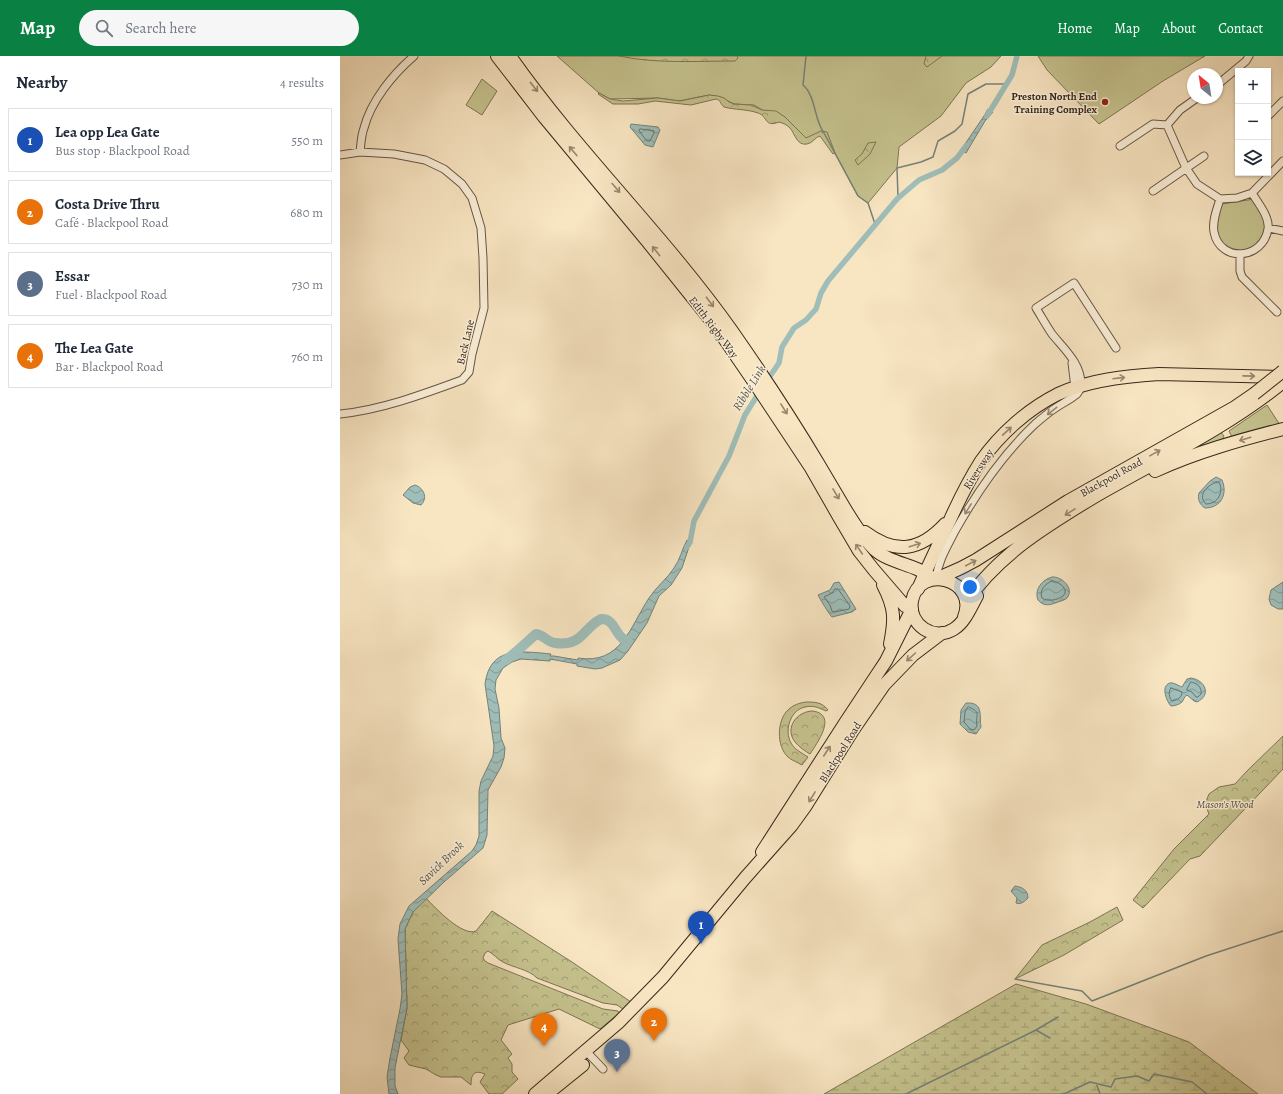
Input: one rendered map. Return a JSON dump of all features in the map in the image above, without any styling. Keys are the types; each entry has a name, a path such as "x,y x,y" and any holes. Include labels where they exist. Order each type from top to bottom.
{"highway":[{"name":"Edith Rigby Way","path":"497,56 544,117 731,330 763,376 813,464 843,524 859,551 905,606 912,609"},
{"name":"Edith Rigby Way","path":"510,56 683,276"},
{"name":"Blackpool Road","path":"932,577 951,573 976,560 1068,501 1235,407 1283,371"},
{"name":"Riversway","path":"912,609 913,599 918,589 932,577 953,514 965,488 981,462 1003,434 1042,403 1058,394 1078,387 1108,380 1153,374 1283,377"},
{"name":"Blackpool Road","path":"966,602 984,578 1010,554 1046,527 1115,484 1220,427 1283,382"},
{"path":"1115,484 1127,483 1169,464 1223,446 1283,429"},
{"name":"Edith Rigby Way","path":"813,464 875,550 896,562 932,577"},
{"path":"855,524 872,538 882,543 891,546 909,547 923,542 934,534 953,514"},
{"path":"912,609 915,620 922,628 932,633 942,634 949,632 960,623 988,581 1010,554"},
{"path":"874,570 888,594 894,614 893,631 888,657"},
{"path":"932,577 956,584 963,592 966,602 964,617"},
{"name":"Blackpool Road","path":"745,878 888,657 912,609"},
{"name":"Blackpool Road","path":"547,1094 589,1054 662,977 745,878 786,833 805,807 853,730 884,685 913,655 942,634"},
{"name":"Blackpool Road","path":"535,1094 589,1054"}],"street":[{"path":"360,152 364,126 385,86 414,56"},
{"path":"1223,80 1246,61 1249,56"},
{"path":"1271,113 1283,101"},
{"path":"1167,125 1180,110 1188,104"},
{"path":"1120,146 1153,124 1167,125"},
{"path":"1167,125 1186,168 1198,184 1220,199 1237,198 1252,193 1283,161"},
{"name":"Back Lane","path":"340,155 360,152 394,154 425,160 444,169 462,184 472,198 481,228 484,308 469,372 462,380 397,402 357,412 340,414"},
{"path":"1153,191 1204,156"},
{"path":"1220,199 1213,222 1215,237 1224,248 1240,255 1255,250 1265,240 1269,228 1267,218 1252,193"},
{"path":"1269,228 1283,231"},
{"path":"1240,255 1240,271 1242,277 1277,312"},
{"path":"1078,387 1080,378 1074,361 1052,334 1036,308 1074,283 1116,348"},
{"name":"Riversway","path":"932,577 964,516 987,479 1004,458 1036,424 1078,393 1078,387"},
{"path":"939,564 951,573"},
{"path":"589,1054 603,1069"}],"green space":[{"path":"557,56 1001,56 991,67 966,83 941,116 899,147 897,168 868,203 858,196 835,153 827,133 806,138 785,117 764,111 754,105 734,104 720,97 709,95 679,101 658,98 610,99 599,93"},
{"path":"619,56 737,56 738,58 735,61 677,62 633,59"},
{"path":"926,56 942,56 927,67 924,64"},
{"name":"Preston North End Training Complex","path":"1038,56 1205,56 1163,81 1099,124 1047,70"},
{"path":"482,79 497,91 482,115 466,105"},
{"path":"599,93 610,99 623,101 658,98 680,101 709,95 718,96 734,104 751,105 762,110 776,111 785,117 806,138 821,131 827,132 835,153 833,154 820,136 807,144 801,143 790,128 785,124 779,122 771,124 768,123 761,114 724,107 719,100 716,99 691,105 655,101 638,104 613,104 598,94"},
{"path":"876,142 870,154 858,165 855,160 862,154 868,143"},
{"path":"1254,199 1265,221 1265,232 1260,241 1253,247 1244,250 1235,250 1227,247 1220,239 1217,228 1217,216 1222,204"},
{"path":"1267,405 1280,425 1232,437 1229,431"},
{"path":"1220,431 1224,436 1222,440 1176,455"},
{"path":"806,702 821,704 828,710 826,711 808,706 800,709 792,717 788,727 791,743 794,748 808,757 802,765 789,758 784,752 781,746 779,733 784,714 796,704"},
{"path":"813,711 820,714 824,718 825,723 821,737 810,754 795,742 791,731 797,717"},
{"name":"Mason's Wood","path":"1283,736 1283,769 1200,856 1190,859 1143,908 1133,900 1174,849 1209,814 1205,804 1209,794 1219,787 1235,784"},
{"path":"426,898 457,926 470,932 476,931 492,911 631,1002 623,1009 617,1005 603,1003 537,978 525,971 503,962 488,951 485,953 483,958 488,963 603,1009 618,1011 619,1013 600,1029 559,1009 508,1025 501,1040 512,1054 508,1058 512,1064 512,1072 518,1079 502,1094 489,1094 480,1082 485,1074 479,1072 473,1075 471,1085 461,1077 441,1077 426,1069 409,1065 404,1058 409,1051 401,1040 407,1008 405,929 413,912"},
{"path":"1117,907 1123,920 1064,955 1015,979 1042,945"},
{"path":"1016,984 1086,1004 1189,1042 1258,1094 824,1094"}],"water":[{"path":"988,109 993,112 985,121 966,153 961,150"},
{"path":"631,124 658,127 660,130 653,147 645,145 630,127"},
{"path":"1216,477 1222,480 1224,485 1222,499 1215,506 1205,508 1199,502 1199,493"},
{"path":"415,485 421,488 425,496 421,505 413,503 403,495 410,487"},
{"path":"687,540 691,541 682,568 671,585 659,596 647,623 620,660 602,668 595,669 550,659 550,661 521,659 512,662 503,668 496,680 495,689 499,708 501,738 505,748 501,767 488,790 487,835 483,848 444,882 413,912 405,929 407,1008 395,1068 395,1086 398,1094 389,1094 387,1077 402,994 398,939 400,924 409,906 472,851 479,836 479,791 481,781 493,756 494,746 485,684 488,672 493,663 500,657 518,652 551,654 550,656 578,660 578,658 593,659 605,656 614,650 630,632 652,594 676,565"},
{"path":"1052,577 1059,578 1066,583 1069,594 1064,600 1047,605 1043,604 1038,600 1038,589 1045,580"},
{"path":"839,582 856,609 852,612 832,617 818,595 830,590 834,583"},
{"path":"1283,582 1283,609 1278,609 1271,605 1269,599 1271,590"},
{"path":"1187,679 1196,679 1205,688 1202,699 1197,702 1187,695 1181,703 1171,706 1165,694 1165,687 1170,683 1173,683 1182,687"},
{"path":"966,703 976,705 980,710 981,727 976,734 968,732 960,724 961,710"},
{"path":"1015,886 1022,888 1027,893 1028,898 1021,903 1016,903 1017,898 1011,891"}],"waterway":[{"path":"806,56 803,85 813,102 818,122 858,196 868,203 875,224"},
{"name":"Ribble Link","path":"987,116 1012,75 1017,56"},
{"path":"898,197 897,168 921,162 933,157 938,141 955,131 962,124 968,94 986,84 1008,84"},
{"name":"Ribble Link","path":"766,382 779,363 782,347 794,328 806,320 816,309 821,293 828,281 897,199 919,180 942,170 957,158 966,146"},
{"name":"Ribble Link","path":"687,547 690,542 694,521 729,456 745,415 760,391"},
{"name":"Savick Brook","path":"506,660 536,634 555,643 571,642 577,640 590,627 601,619 605,619 611,623 622,638 628,641"},
{"path":"1015,979 1082,991 1092,1001 1206,956 1283,931"},
{"path":"906,1094 1036,1030 1058,1017"},
{"path":"1036,1030 1050,1038"},
{"path":"1061,1094 1090,1082 1111,1087 1115,1079 1137,1076 1149,1081 1154,1074 1192,1082 1207,1094"},
{"path":"1096,1083 1100,1094"}],"place":[{"name":"Preston North End Training Complex","path":"1105,102"},
{"name":"Lea opp Lea Gate","path":"701,944"},
{"name":"Costa Drive Thru","path":"654,1041"},
{"name":"The Lea Gate","path":"544,1046"},
{"name":"Essar","path":"617,1072"}]}
